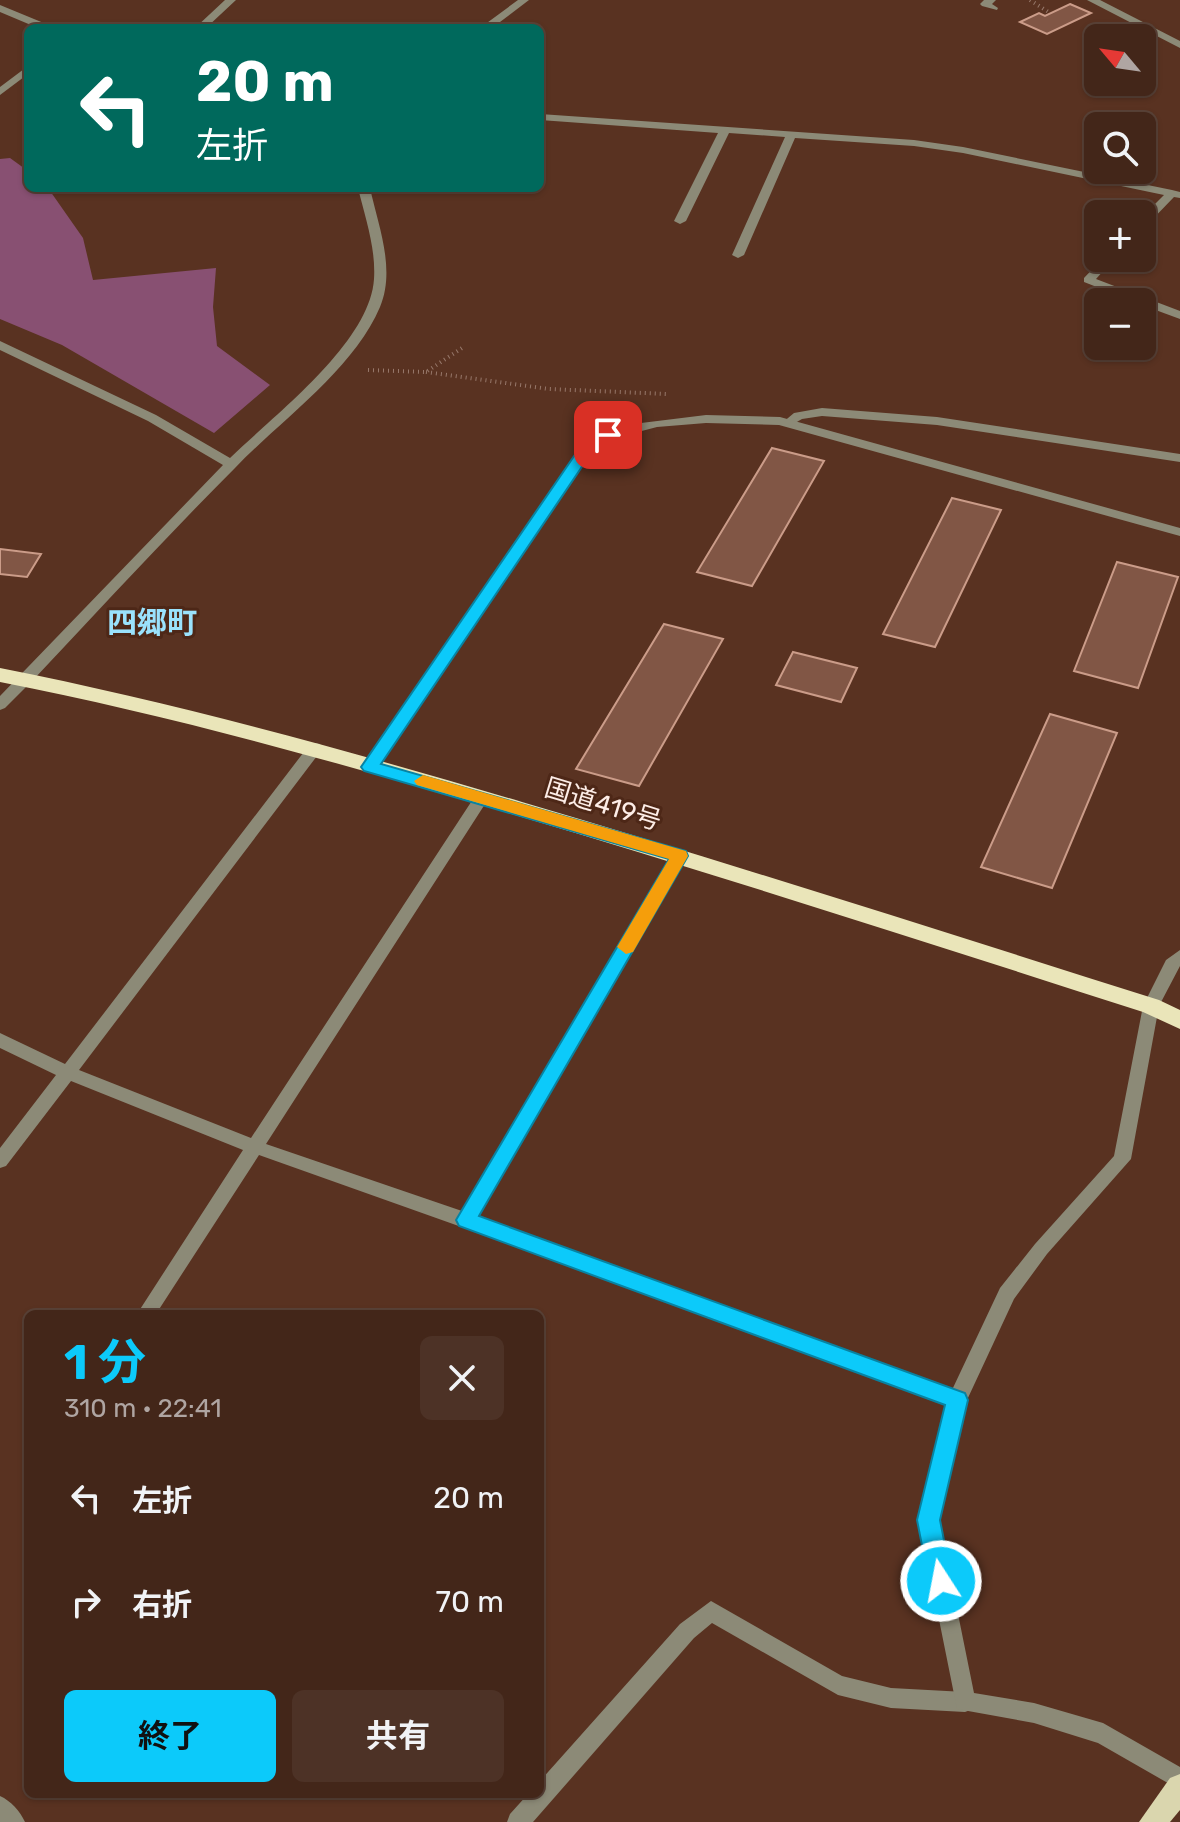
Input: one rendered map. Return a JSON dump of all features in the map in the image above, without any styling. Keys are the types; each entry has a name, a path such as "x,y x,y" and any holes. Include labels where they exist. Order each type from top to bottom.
{"highway":[{"name":"国道419号","path":"0,675 315,748 370,767 679,856 1151,1006 1180,1020"}],"main road":[{"path":"1153,1822 1180,1788"}],"street":[{"path":"204,24 231,0"},
{"path":"491,24 524,0"},
{"path":"1092,0 1180,45"},
{"path":"0,8 38,24"},
{"path":"0,92 24,72"},
{"path":"544,117 873,138 963,150 1176,194"},
{"path":"680,221 725,130"},
{"path":"738,255 792,133"},
{"path":"0,705 231,464 332,364 373,308 381,283 378,250 365,192"},
{"path":"1156,212 1176,194"},
{"path":"1096,272 1088,280 1180,315"},
{"path":"0,345 152,418 231,464"},
{"path":"788,423 798,416 822,412 937,421 1180,458"},
{"path":"370,767 589,446 608,435 633,427 717,418 788,423 1180,532"},
{"path":"0,1161 315,748"},
{"path":"149,1310 482,797"},
{"path":"466,1220 679,856"},
{"path":"965,1702 929,1520 957,1400 1007,1294 1041,1249 1122,1159 1151,1006 1172,964 1180,956"},
{"path":"0,1040 65,1074 256,1147 466,1220 957,1400"},
{"path":"544,1793 687,1631 711,1611 838,1685 891,1698 965,1702 1034,1713 1103,1734 1180,1779"},
{"path":"518,1822 539,1798"},
{"path":"0,1807 14,1822"}],"path":[{"path":"1030,0 1050,13"},
{"path":"426,372 462,348"},
{"path":"332,364 354,369 426,372 549,389 673,394"}],"shaded area":[{"path":"10,158 24,168 24,192 51,192 83,238 93,280 216,268 213,307 217,346 270,385 214,433 62,345 0,319 0,159"}],"building":[{"path":"1070,4 1091,13 1047,34 1020,22 1039,13 1045,16"},
{"path":"772,448 824,461 752,586 697,572"},
{"path":"952,498 1001,510 935,647 883,634"},
{"path":"0,549 41,554 27,577 0,574"},
{"path":"1117,562 1178,577 1138,688 1074,671"},
{"path":"664,624 723,639 639,786 576,769"},
{"path":"793,652 857,668 841,702 776,685"},
{"path":"1050,714 1117,733 1052,888 981,867"}],"slow traffic":[{"path":"423,781 679,856 626,947"}],"district":[{"name":"四郷町","path":"152,623"}],"route":[{"path":"608,435 589,446 370,767 679,856 466,1220 957,1400 929,1520 941,1581"}]}
